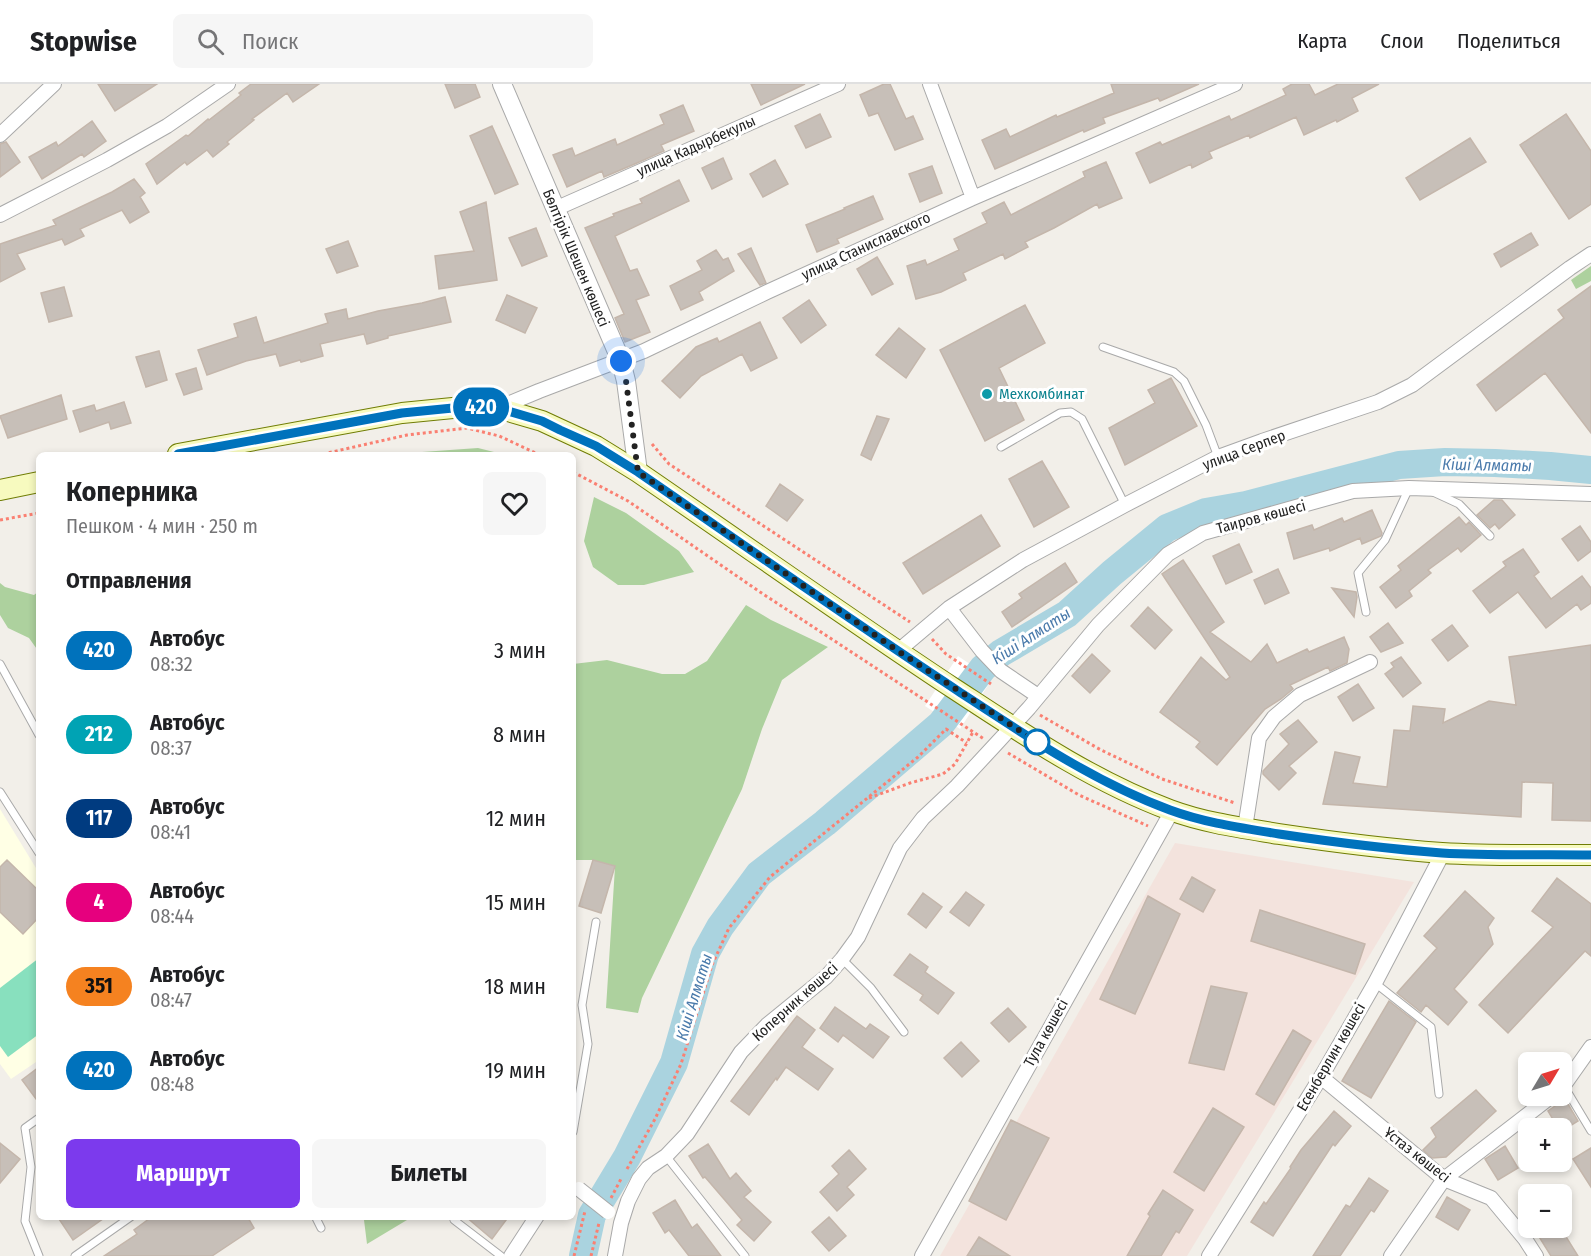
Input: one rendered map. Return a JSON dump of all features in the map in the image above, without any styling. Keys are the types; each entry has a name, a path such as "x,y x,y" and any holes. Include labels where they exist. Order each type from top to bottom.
{"main road":[{"path":"189,452 402,413 463,407 498,408 542,421 596,446 638,472 1012,727 1088,772 1172,811 1245,828 1340,842 1443,853 1591,855"},
{"path":"0,490 36,483"}],"street":[{"path":"0,135 54,84"},
{"name":"Бөлтірік Шешен көшесі","path":"502,84 621,361 626,381 638,472"},
{"name":"улица Кадырбекулы","path":"555,209 838,84"},
{"path":"930,84 973,198"},
{"name":"улица Станиславского","path":"498,408 539,390 644,351 973,198 1235,84"},
{"path":"0,215 167,126 220,86"},
{"name":"улица Серпер","path":"898,651 949,608 1023,560 1125,505 1218,457 1378,402 1412,385 1570,267 1591,254"},
{"name":"Таиров көшесі","path":"1012,727 1098,625 1168,554 1203,533 1353,492 1424,488 1591,494"},
{"path":"949,608 982,651 1001,670 1038,696"},
{"path":"1245,828 1259,738 1274,717 1300,695 1370,662"},
{"name":"Коперник көшесі","path":"615,1256 621,1223 628,1201 639,1179 648,1168 666,1156 687,1134 741,1052 767,1025 826,976 842,959 858,937 900,848 922,818 957,786 1012,727"},
{"name":"Тула көшесі","path":"922,1256 1172,811"},
{"name":"Есенберлин көшесі","path":"1209,1256 1321,1077 1375,983 1443,853"},
{"path":"1572,1074 1591,1047"},
{"name":"Ұстаз көшесі","path":"1321,1077 1444,1179 1491,1198 1536,1256"},
{"path":"1391,1256 1444,1179 1538,1106"},
{"path":"576,1186 621,1223"},
{"path":"511,1256 534,1220"}],"lane":[{"path":"1103,347 1174,372 1184,381 1206,425 1218,457"},
{"path":"1001,447 1060,413 1071,412 1082,419 1125,505"},
{"path":"1366,612 1358,573 1385,540 1409,488"},
{"path":"1424,488 1459,504 1490,536"},
{"path":"0,664 36,730"},
{"path":"0,792 36,848"},
{"path":"576,1114 588,1044 582,1005 596,922"},
{"path":"842,959 871,988 904,1032"},
{"path":"1375,983 1431,1027 1439,1094"},
{"path":"1572,1101 1591,1131"},
{"path":"36,1120 25,1128 31,1167 24,1221 39,1256"},
{"path":"666,1156 746,1256"},
{"path":"75,1256 126,1220"},
{"path":"317,1220 321,1228"},
{"path":"454,1220 501,1256"}],"path":[{"path":"332,452 407,435 467,428 499,436 534,452"},
{"path":"650,440 669,464 923,630 946,654 1000,689"},
{"path":"576,474 628,501 770,599 973,732 1078,795 1159,831"},
{"path":"0,520 36,514"},
{"path":"1029,708 1101,750 1162,779 1249,806"},
{"path":"591,1256 605,1212 655,1119 681,1064 712,965 729,928 770,877 918,757 946,729 967,743"},
{"path":"866,799 943,774 955,764 973,732"},
{"path":"574,1256 586,1204"}],"shaded area":[{"path":"0,809 36,868 36,1062 11,1079 0,1064"},
{"path":"1175,843 1414,882 1187,1256 940,1256"}],"green space":[{"path":"1591,266 1591,281 1576,289 1571,280"},
{"path":"478,448 494,452 422,452"},
{"path":"594,497 626,513 679,551 694,572 644,585 618,585 593,567 584,541"},
{"path":"0,583 5,587 34,595 36,593 36,648 29,638 8,628 0,615"},
{"path":"746,605 771,620 828,647 782,680 762,729 742,789 642,998 638,1013 606,1008 615,867 593,860 576,860 576,664 607,660 662,674 685,674 707,661"},
{"path":"36,960 36,1036 8,1057 0,1046 0,988"},
{"path":"364,1220 407,1220 367,1244"}],"pier":[{"path":"958,656 992,679 960,729 925,706"}],"building":[{"path":"98,84 157,84 115,111"},
{"path":"251,84 319,84 293,102 287,93 252,119 254,120 213,157 207,150 187,165 185,162 157,184 146,164 209,120 241,95 239,93"},
{"path":"445,84 475,84 480,97 455,108"},
{"path":"751,84 805,84 761,105"},
{"path":"884,84 890,84 906,119 913,116 923,139 895,150 878,113 869,116 860,95"},
{"path":"1111,84 1199,84 1160,101 1158,98 1103,118 1105,123 1084,132 1083,130 995,169 982,140 1006,129 1010,137 1056,115 1057,117 1114,93"},
{"path":"1292,84 1309,84 1315,95 1338,84 1379,84 1352,98 1358,111 1337,122 1336,120 1304,135 1296,117 1250,138 1249,135 1209,152 1212,158 1192,168 1191,164 1150,183 1136,153 1160,142 1162,145 1229,116 1231,120 1286,95 1283,89"},
{"path":"683,105 694,131 661,145 664,151 637,163 604,177 602,171 567,187 553,155 572,148 575,156 615,139 617,145 664,124 660,115"},
{"path":"820,114 831,137 806,148 795,126"},
{"path":"1566,114 1591,151 1591,204 1569,219 1520,145"},
{"path":"92,121 106,141 84,157 82,154 42,179 29,157 56,142 58,146"},
{"path":"492,126 518,184 495,194 470,136"},
{"path":"1470,138 1486,162 1420,200 1406,178"},
{"path":"6,142 20,162 0,177 0,144"},
{"path":"723,158 732,179 712,189 702,168"},
{"path":"775,160 788,184 763,197 750,174"},
{"path":"1106,162 1122,198 1099,208 1097,204 1025,242 1028,247 1005,259 1003,254 963,273 966,280 941,292 916,299 907,266 925,260 927,265 959,250 954,239 987,223 982,213 1004,202 1011,215 1085,177 1083,172"},
{"path":"932,166 942,193 920,202 909,174"},
{"path":"134,179 145,193 140,197 149,212 130,223 122,210 80,229 84,236 65,245 62,239 17,254 25,269 0,282 0,244 56,225 53,220"},
{"path":"679,180 689,201 615,236 630,271 637,269 649,295 636,300 650,332 625,342 615,318 624,314 585,228 642,203 640,199"},
{"path":"873,196 883,219 837,239 839,243 817,252 806,225"},
{"path":"486,202 497,280 439,289 435,256 474,251 460,212"},
{"path":"536,228 547,256 522,266 509,238"},
{"path":"1531,233 1538,245 1501,267 1494,254"},
{"path":"348,241 358,266 337,273 326,249"},
{"path":"751,248 766,283 760,285 738,254"},
{"path":"716,250 723,260 728,258 734,271 699,292 703,300 681,310 670,286 702,270 697,261"},
{"path":"877,257 893,284 872,295 857,269"},
{"path":"1591,286 1591,433 1545,373 1496,411 1477,385 1564,318 1558,310"},
{"path":"64,287 72,316 49,322 41,293"},
{"path":"507,295 537,308 525,333 496,320"},
{"path":"445,297 451,322 388,336 388,338 367,344 364,334 320,344 323,356 301,362 300,360 280,366 276,354 246,361 207,375 198,350 238,337 234,324 256,317 264,343 328,323 325,314 346,309 348,319"},
{"path":"809,300 826,325 801,343 783,318"},
{"name":"Мехкомбинат","path":"1025,305 1045,343 999,368 1024,420 985,441 940,350"},
{"path":"760,322 777,358 751,371 742,354 701,376 680,398 662,381 696,347 717,338 719,342"},
{"path":"899,328 925,349 906,378 876,355"},
{"path":"159,351 167,380 146,387 136,357"},
{"path":"196,368 202,389 184,395 176,374"},
{"path":"1171,378 1197,426 1125,465 1109,428 1155,403 1148,390"},
{"path":"61,395 67,419 8,438 0,416"},
{"path":"124,402 131,423 111,429 109,422 80,432 73,411 94,405 96,411"},
{"path":"877,416 889,419 871,460 861,455"},
{"path":"1042,461 1069,507 1034,527 1009,479"},
{"path":"780,484 803,500 787,521 766,506"},
{"path":"1494,500 1502,500 1515,515 1499,529 1495,524 1490,528 1477,515"},
{"path":"1372,510 1382,533 1381,536 1362,544 1360,538 1330,551 1329,548 1294,559 1287,533 1312,525 1314,530 1342,518 1344,522"},
{"path":"981,515 1000,546 923,594 903,563"},
{"path":"1459,517 1466,525 1469,522 1481,535 1461,552 1458,548 1428,570 1431,573 1409,591 1412,596 1396,608 1380,587 1401,570 1398,566"},
{"path":"1580,526 1591,542 1591,551 1578,561 1562,539"},
{"path":"1239,544 1252,572 1226,584 1213,556"},
{"path":"1523,549 1539,572 1534,576 1551,599 1582,576 1591,588 1591,603 1581,610 1577,604 1546,628 1518,592 1490,613 1473,591 1506,566 1503,562"},
{"path":"1183,560 1224,622 1210,632 1251,662 1267,644 1277,663 1307,649 1309,652 1344,637 1349,649 1347,663 1330,671 1328,667 1290,685 1293,689 1265,709 1217,765 1196,747 1200,742 1160,712 1201,657 1226,680 1230,677 1162,574"},
{"path":"1065,563 1077,582 1012,627 1002,612 1022,598 1019,594"},
{"path":"1278,569 1289,593 1265,604 1254,580"},
{"path":"1332,588 1356,592 1354,617"},
{"path":"1148,607 1172,630 1155,649 1131,626"},
{"path":"1388,623 1403,643 1381,652 1370,637"},
{"path":"1452,625 1468,646 1448,661 1432,640"},
{"path":"1591,645 1591,821 1552,820 1553,783 1522,782 1521,817 1323,804 1335,752 1360,757 1353,783 1387,787 1394,730 1410,731 1413,706 1445,709 1443,723 1489,701 1516,705 1509,657"},
{"path":"1092,654 1110,671 1090,693 1072,676"},
{"path":"1401,657 1421,683 1403,697 1385,674 1394,667 1391,663"},
{"path":"1358,684 1374,708 1353,721 1338,697"},
{"path":"1298,720 1317,742 1289,766 1296,773 1279,790 1263,774 1263,771 1289,744 1280,734"},
{"path":"7,860 36,888 36,920 23,934 0,912 0,867"},
{"path":"593,860 615,866 601,913 579,906"},
{"path":"1192,877 1215,890 1203,912 1180,899"},
{"path":"1557,878 1591,904 1591,956 1585,951 1508,1033 1479,1005 1553,927 1532,911"},
{"path":"1465,891 1494,918 1488,927 1493,944 1454,989 1467,1002 1448,1025 1426,1005 1421,1012 1397,993 1437,948 1424,936"},
{"path":"966,892 984,905 969,926 950,912"},
{"path":"923,893 942,907 926,928 908,914"},
{"path":"1148,896 1180,914 1135,1014 1100,999"},
{"path":"1260,910 1365,944 1355,974 1251,941"},
{"path":"910,954 928,967 925,972 954,993 938,1014 920,1000 923,995 894,975"},
{"path":"1211,986 1247,993 1224,1070 1189,1063"},
{"path":"1389,1001 1416,1022 1371,1098 1342,1081"},
{"path":"835,1007 866,1029 870,1024 889,1037 873,1058 843,1035 838,1042 820,1028"},
{"path":"1008,1008 1026,1027 1009,1042 991,1023"},
{"path":"797,1016 815,1030 802,1047 833,1069 818,1090 786,1067 749,1115 731,1101"},
{"path":"1293,1030 1311,1041 1274,1105 1256,1094"},
{"path":"961,1042 979,1061 962,1077 944,1058"},
{"path":"36,1069 36,1099 22,1080"},
{"path":"1476,1090 1496,1111 1446,1157 1432,1158 1423,1150 1436,1137 1431,1128"},
{"path":"1555,1106 1569,1106 1578,1121 1572,1125 1572,1118 1552,1118 1548,1111"},
{"path":"1213,1108 1244,1127 1204,1191 1174,1172"},
{"path":"1334,1111 1351,1126 1335,1146 1333,1144 1273,1236 1251,1222 1291,1168 1301,1150"},
{"path":"1011,1120 1049,1138 1006,1220 969,1201"},
{"path":"0,1143 20,1159 0,1183"},
{"path":"708,1144 730,1179 736,1173 751,1191 744,1197 771,1222 754,1241 737,1225 742,1220 705,1177 703,1178 689,1156"},
{"path":"1505,1146 1518,1168 1498,1180 1485,1159"},
{"path":"1591,1148 1591,1187 1573,1159"},
{"path":"849,1150 866,1169 847,1187 854,1195 837,1211 820,1192 839,1174 832,1166"},
{"path":"1369,1178 1388,1191 1374,1212 1371,1210 1340,1256 1313,1256 1346,1205 1350,1207"},
{"path":"1163,1190 1193,1210 1179,1233 1176,1231 1161,1256 1127,1256 1150,1216 1148,1214"},
{"path":"1447,1197 1470,1210 1458,1230 1436,1217"},
{"path":"675,1200 692,1228 697,1224 721,1256 689,1256 669,1230 665,1233 653,1213"},
{"path":"829,1217 846,1236 829,1251 812,1232"},
{"path":"60,1220 101,1220 73,1240"},
{"path":"148,1220 249,1220 254,1228 212,1256 104,1256 137,1234 134,1230"},
{"path":"470,1220 506,1220 492,1239"},
{"path":"979,1237 1010,1256 967,1256"},
{"path":"1540,1238 1567,1238 1578,1256 1551,1256"}],"waterway":[{"name":"Кіші Алматы","path":"583,1256 592,1215 627,1157 674,1063 705,954 720,927 759,874 825,823 941,724 983,668 1001,653 1067,614 1167,528 1206,512 1246,505 1399,465 1445,462 1495,463 1591,470"}],"bus line":[{"name":"420","path":"189,452 402,413 463,407 498,408 542,421 596,446 638,472 1012,727 1088,772 1172,811 1213,822 1295,836 1443,853 1591,855"}],"place":[{"name":"Мехкомбинат","path":"987,394"}],"route":[{"path":"621,361 626,381 638,472 898,651 1037,742"}]}
